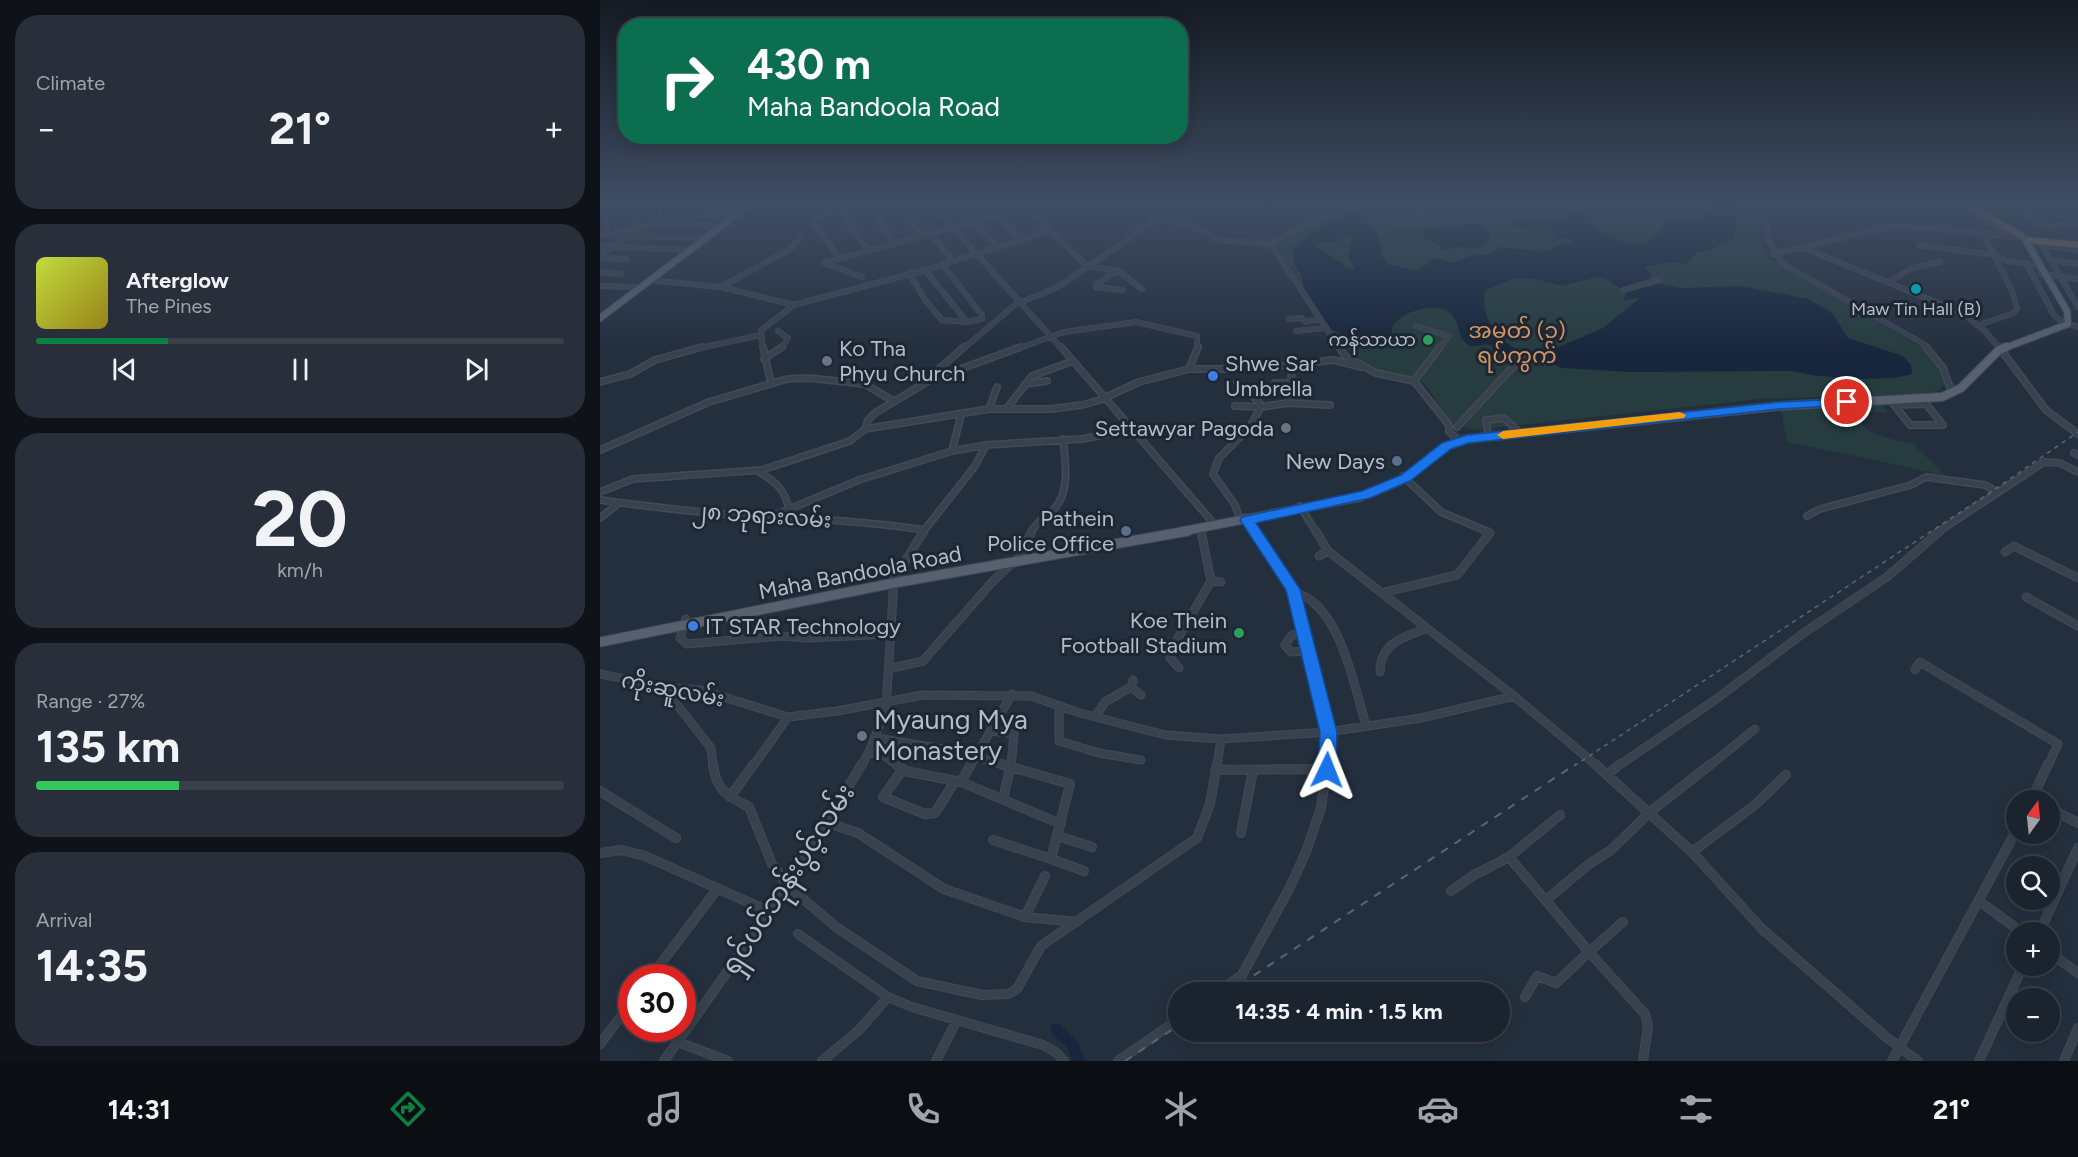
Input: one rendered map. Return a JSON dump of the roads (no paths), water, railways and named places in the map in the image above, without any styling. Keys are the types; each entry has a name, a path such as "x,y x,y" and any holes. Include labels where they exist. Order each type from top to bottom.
{"main road":[{"path":"600,318 683,254"},
{"path":"2030,254 2043,274"},
{"path":"2030,254 2067,311 2065,323"},
{"name":"Maha Bandoola Road","path":"1463,436 1779,406 1925,402 1952,390 2000,347 2065,323"},
{"name":"Maha Bandoola Road","path":"600,640 685,621 894,581 1359,497 1404,477 1463,436 1796,401 1928,396 1952,390"},
{"name":"Maha Bandoola Road","path":"1017,559 1201,529 1215,524"}],"street":[{"path":"721,286 782,254"},
{"path":"836,254 840,259"},
{"path":"859,254 824,263 862,277"},
{"path":"947,254 953,261"},
{"path":"771,383 764,359 762,330 794,305 977,254 1018,303 1134,429 1215,524"},
{"path":"1074,254 1087,266 1118,271 1142,289"},
{"path":"930,380 940,368 1018,303 1058,287 1106,254"},
{"path":"1277,254 1335,345 1348,361"},
{"path":"1773,254 1789,268 1922,343 1943,368 1952,390"},
{"path":"1815,254 1967,316 2000,347 2045,409 2064,426 2078,434"},
{"path":"1983,254 1994,255 2006,261 2036,265"},
{"path":"2046,254 2078,307"},
{"path":"1979,325 2014,314 2017,308 2012,291 1994,255"},
{"path":"600,257 627,259"},
{"path":"2050,260 2078,264"},
{"path":"1888,283 1902,271 1926,263 1940,262"},
{"path":"2026,263 2054,315 2065,323 2078,327"},
{"path":"909,273 926,301 942,320 980,321 982,315 942,264"},
{"path":"925,270 967,322"},
{"path":"1118,271 1096,284 1096,287 1123,290"},
{"path":"600,272 621,274"},
{"path":"2043,274 2078,279"},
{"path":"649,280 721,286 794,305"},
{"path":"1623,290 1659,280"},
{"path":"600,286 640,287"},
{"path":"2070,293 2078,294"},
{"path":"1291,321 1302,318 1306,322 1319,319"},
{"path":"865,429 868,420 875,413 930,380 1064,332 1136,322 1192,333 1197,336 1199,345 1189,369"},
{"path":"1057,326 1064,332"},
{"path":"1414,381 1449,336 1416,326"},
{"path":"1296,331 1325,328"},
{"path":"764,359 770,357 786,342 788,338 778,331"},
{"path":"600,382 630,374 655,360 761,335"},
{"path":"1457,427 1526,353"},
{"path":"600,492 633,479 757,471 850,441 865,429 922,418 961,415 988,409 1062,408 1082,405 1105,398 1139,382 1189,369 1254,369 1333,360 1348,361 1376,373 1414,381 1449,425 1457,427 1463,436"},
{"path":"1007,408 1032,376 1073,361"},
{"path":"1288,403 1292,364"},
{"path":"600,450 709,402 750,392 771,383 808,378 854,382 869,386 893,401"},
{"path":"1025,384 1047,381"},
{"path":"1237,382 1259,402 1261,407"},
{"path":"1275,383 1291,383"},
{"path":"988,409 997,387"},
{"path":"709,402 712,410"},
{"path":"1893,403 1912,426 1943,425 1925,402"},
{"path":"1235,406 1261,407 1288,403 1330,405"},
{"path":"1232,982 1242,975 1289,889 1306,852 1321,808 1327,769 1328,732 1294,593 1212,474 1219,458 1249,429 1261,407"},
{"path":"952,451 961,415"},
{"path":"1488,433 1486,420 1495,418 1504,418 1517,430"},
{"path":"1449,425 1449,432 1463,436"},
{"path":"775,515 859,480 952,451 986,445 1101,436 1134,429"},
{"path":"888,669 923,661 993,581 1017,559 1034,526 1056,507 1062,498 1066,465 1063,439"},
{"path":"894,581 925,530 982,456 986,445"},
{"path":"972,448 982,456"},
{"path":"1607,775 1621,763 1715,700 1780,650 1887,577 1942,529 2044,462 2060,463 2078,472"},
{"path":"757,471 776,482 787,494 789,511"},
{"path":"1381,593 1457,575 1490,533 1441,512 1404,477"},
{"path":"1807,516 1820,509 1911,485 1926,477 1985,485 1994,490"},
{"name":"၂၈ ဘုရားလမ်း","path":"600,500 742,515 775,515 925,530"},
{"path":"600,518 619,503"},
{"path":"1300,507 1328,551 1514,696 1650,812 1692,852 1762,929 1918,1061"},
{"path":"1179,668 1170,658 1170,652 1211,581 1201,529"},
{"path":"2005,552 2014,546 2078,578"},
{"path":"1319,556 1328,551"},
{"name":"ရှင်ပင်ဘုန်းပွင့်လမ်း","path":"696,1017 788,886 828,823 876,738 887,702 894,581"},
{"path":"1211,581 1221,582"},
{"path":"1294,593 1306,595 1313,600 1337,638 1348,662 1366,726"},
{"path":"2026,597 2078,626"},
{"path":"685,621 680,638 687,644 782,636 807,638 892,634"},
{"path":"1380,672 1379,659 1389,645 1427,628"},
{"path":"1304,632 1292,635 1285,645 1291,652 1309,651"},
{"path":"1915,670 1920,662 2058,744 2038,790"},
{"name":"ကိုးဆူလမ်း","path":"600,674 663,687 701,690 788,717 923,695 1012,694 1031,696 1095,717 1165,735 1221,740 1328,732 1421,718 1514,696"},
{"path":"1095,717 1105,702 1132,683 1141,694"},
{"path":"663,687 711,747 714,782 730,797 749,807 772,864 788,886 836,927 917,981 982,995 1008,994 1017,989 1041,946 1197,838 1202,830 1221,740"},
{"path":"903,769 883,797 926,814 935,813 977,757 1012,694"},
{"path":"1059,706 1059,741 1099,753 1141,760"},
{"path":"730,797 788,717"},
{"path":"1546,900 1589,864 1611,850 1650,812 1755,729"},
{"path":"991,731 1014,734 1011,767 1003,799"},
{"path":"876,738 954,750 1070,784 1051,859"},
{"path":"869,752 885,756 913,773 958,782 1061,824"},
{"path":"1215,770 1327,769"},
{"path":"1241,833 1253,770"},
{"path":"1692,852 1755,805 1786,775"},
{"path":"600,791 676,838"},
{"path":"2060,814 2078,823"},
{"path":"1450,891 1474,874 1509,857 1560,815"},
{"path":"828,823 858,832 944,889 1025,917 1078,922"},
{"path":"1058,836 1092,847"},
{"path":"993,840 1084,871"},
{"path":"1892,1061 2009,844"},
{"path":"2043,922 2078,848"},
{"path":"600,853 622,850 633,852 770,912"},
{"path":"1509,857 1645,1014 1648,1026 1643,1061"},
{"path":"1025,917 1045,876"},
{"path":"661,964 718,888"},
{"path":"1979,901 2008,922"},
{"path":"1525,997 1537,976 1556,983 1623,922"},
{"path":"798,934 888,998 1043,1045 1057,1053 1064,1061"},
{"path":"2060,960 2078,973"},
{"path":"1979,1061 2018,976"},
{"path":"822,1061 859,1030 888,998"},
{"path":"600,1044 618,1020"},
{"path":"936,1061 957,1020"},
{"path":"1118,1061 1168,1027"},
{"path":"2064,1061 2078,1028"},
{"path":"678,1042 728,1061"},
{"name":"ရှင်ပင်ဘုန်းပွင့်လမ်း","path":"664,1061 678,1042"}],"water":[{"path":"1294,254 1327,254 1344,264 1346,268 1355,269 1347,256 1349,254 1381,254 1388,264 1417,271 1435,259 1451,263 1474,255 1696,254 1687,264 1673,262 1647,266 1645,268 1651,274 1650,281 1682,288 1740,286 1809,299 1832,313 1848,338 1903,356 1911,365 1912,374 1894,378 1860,379 1790,371 1631,372 1563,368 1538,359 1538,356 1603,328 1640,298 1624,300 1626,293 1605,278 1596,277 1562,286 1535,279 1515,278 1486,290 1484,299 1487,317 1497,333 1519,351 1508,352 1487,345 1470,346 1462,338 1451,314 1437,308 1419,310 1402,317 1392,328 1392,342 1386,342 1382,350 1370,340 1341,334 1329,328 1304,289 1301,274 1294,263"}],"waterway":[{"path":"1056,1029 1073,1045 1078,1061"}],"railway":[{"path":"1574,766 1994,490 2078,432"},
{"path":"1244,982 1576,764"},
{"path":"1125,1061 1168,1032"}],"place":[{"name":"Maw Tin Hall (B)","path":"1916,289"},
{"name":"ကန်သာယာ","path":"1428,340"},
{"name":"Ko Tha Phyu Church","path":"827,361"},
{"name":"Shwe Sar Umbrella","path":"1213,376"},
{"name":"Settawyar Pagoda","path":"1286,428"},
{"name":"New Days","path":"1397,461"},
{"name":"Pathein Police Office","path":"1126,531"},
{"name":"IT STAR Technology","path":"693,626"},
{"name":"Koe Thein Football Stadium","path":"1239,633"},
{"name":"Myaung Mya Monastery","path":"862,736"}],"district":[{"name":"အမှတ် (၃) ရပ်ကွက်","path":"1517,342"}]}
